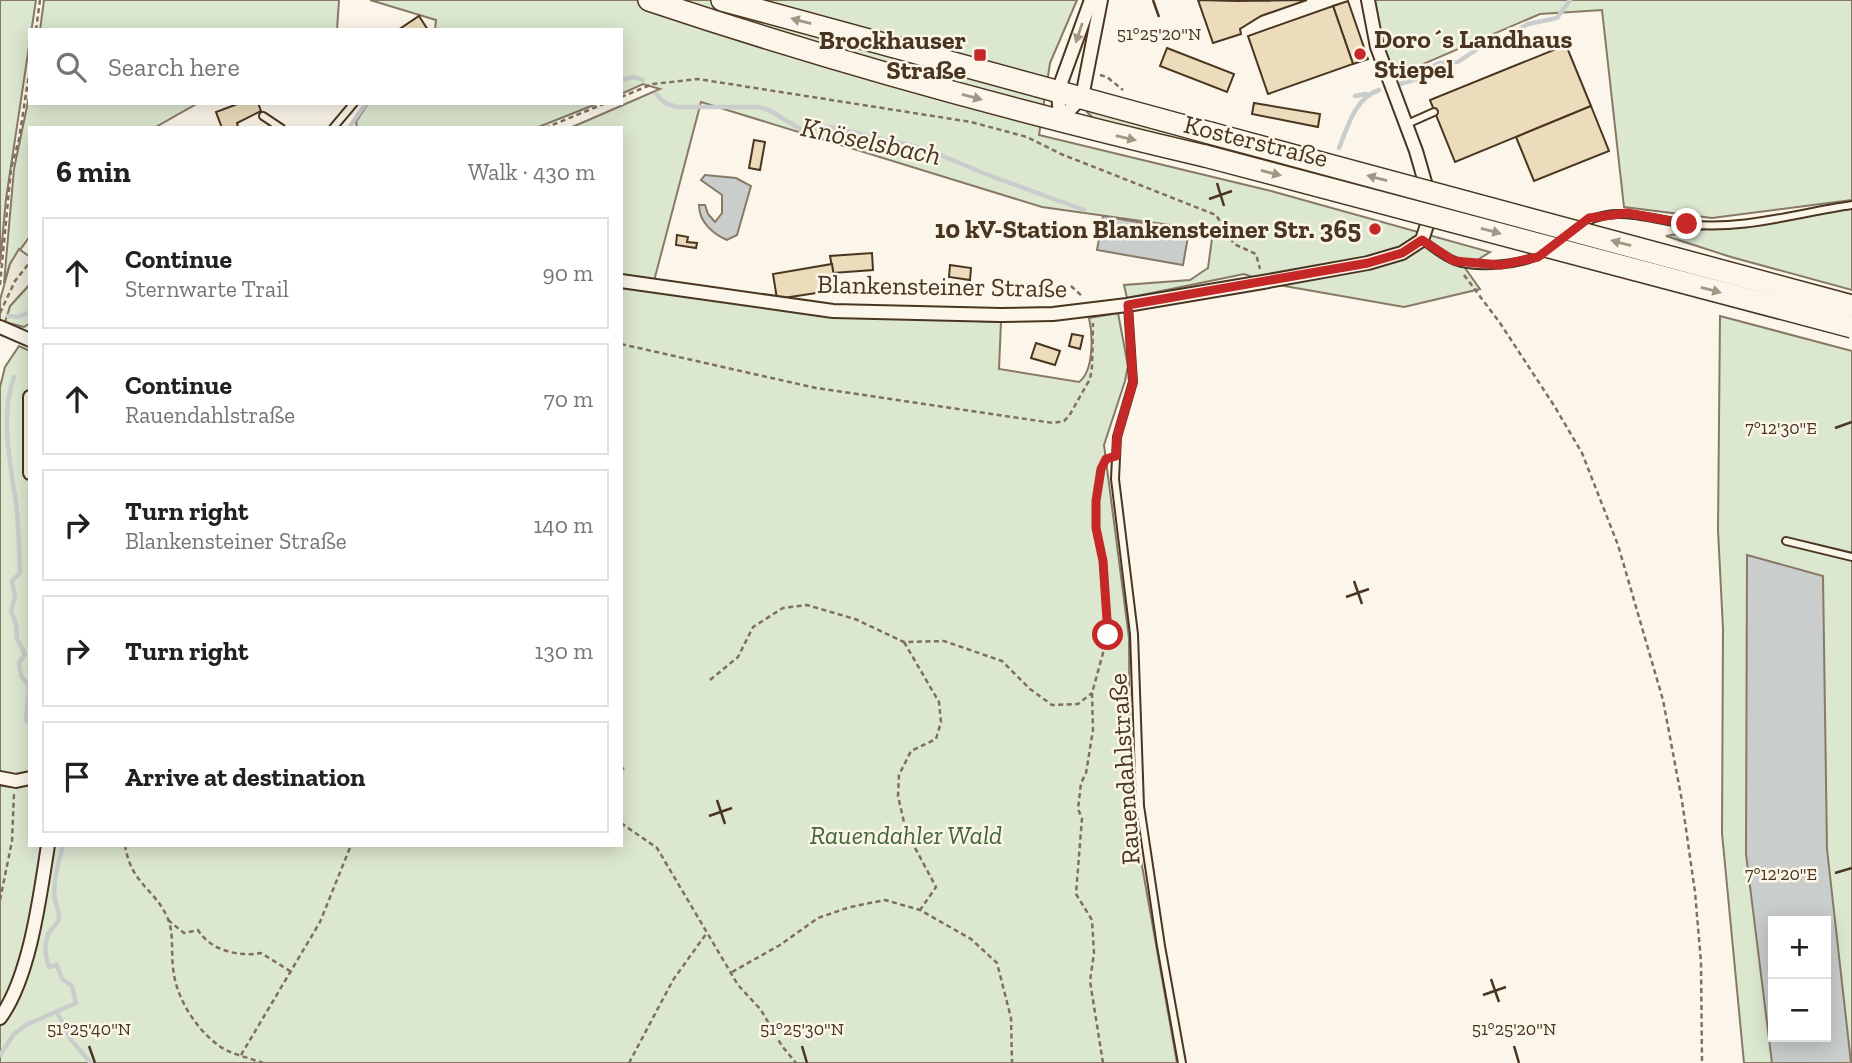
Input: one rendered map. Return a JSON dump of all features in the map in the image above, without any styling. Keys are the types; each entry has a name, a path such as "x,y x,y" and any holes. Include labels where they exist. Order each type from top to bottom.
{"main road":[{"name":"Kosterstraße","path":"649,0 839,60 1852,327"},
{"name":"Kosterstraße","path":"722,0 1852,306"}],"street":[{"path":"1060,120 1058,90 1091,0"},
{"path":"1060,120 1082,97 1101,0"},
{"path":"1368,0 1377,47 1429,196 1429,219 1422,240"},
{"name":"Blankensteiner Straße","path":"623,281 834,311 1053,314 1128,305 1368,263 1402,253 1422,240"},
{"path":"0,327 28,339"},
{"path":"0,778 16,781 28,778"},
{"path":"0,1018 12,1002 21,976 48,847"}],"lane":[{"path":"335,126 352,105"},
{"path":"1406,124 1434,112"},
{"path":"262,116 278,126"},
{"path":"1569,234 1589,218 1627,213 1687,224 1730,225 1852,205"},
{"path":"1422,240 1454,261 1501,265 1538,257 1558,242"},
{"name":"Rauendahlstraße","path":"1128,305 1133,382 1117,437 1115,479 1134,634 1140,806 1182,1063"},
{"path":"1786,541 1852,557"}],"path":[{"path":"36,28 40,0"},
{"path":"623,96 653,84 698,79 971,122 1027,136 1061,154 1216,215 1234,244 1256,254 1258,260"},
{"path":"0,285 11,169 28,81"},
{"path":"550,126 601,105"},
{"path":"1454,261 1500,323 1582,453 1618,545 1657,677 1682,801 1701,962 1702,1063"},
{"path":"0,313 15,281 28,265"},
{"path":"623,344 816,388 1040,422 1064,421 1074,410 1090,379 1094,339 1092,309"},
{"path":"1103,1063 1090,981 1094,953 1092,920 1076,894 1082,818 1078,809 1093,730 1092,693 1108,635 1103,561 1096,528 1096,501 1101,469 1106,459 1116,456"},
{"path":"709,680 738,657 753,626 783,608 807,605 855,619 904,642 944,641 1002,661 1030,690 1052,705 1078,704 1092,693"},
{"path":"904,642 939,702 941,722 936,739 911,751 899,775 898,796 906,831 936,887 920,910"},
{"path":"0,900 12,841 12,800 16,781"},
{"path":"623,824 657,848 738,985 761,1010 782,1046 796,1063"},
{"path":"125,847 130,868 168,920 172,934 175,984 181,1000 219,1047 263,1063"},
{"path":"242,1055 320,922 350,847"},
{"path":"732,972 818,918 829,914 885,900 920,910 971,939 997,963 1011,1018 1012,1063"},
{"path":"168,920 184,933 198,930 212,944 234,954 245,956 261,953 290,971"},
{"path":"629,1063 673,980 706,934"}],"green space":[{"path":"0,0 36,0 32,28 28,28 28,53 6,199 0,264"},
{"path":"44,0 339,0 337,28 40,28"},
{"path":"370,0 1077,0 1050,63 1039,135 1271,191 1490,252 1465,268 1480,289 1404,307 1273,284 1244,274 1127,298 1124,285 1190,280 1208,268 1213,231 1042,207 701,102 654,281 623,276 623,126 575,126 660,89 643,84 623,93 623,28 435,28 436,20"},
{"path":"1371,0 1852,0 1852,200 1712,218 1624,207 1602,10 1540,14 1393,77 1381,44"},
{"path":"28,102 28,105 194,105 158,126 28,126 28,239 10,264 4,283 14,169"},
{"path":"367,105 594,105 541,126 357,126 356,122"},
{"path":"1089,110 1217,143 1216,151 1094,119 1087,112"},
{"path":"1852,203 1852,290 1666,236"},
{"path":"28,286 28,324 24,327 5,322 10,306"},
{"name":"Rauendahler Wald","path":"623,286 831,315 1001,322 999,369 1079,382 1084,377 1090,361 1092,343 1089,318 1118,313 1128,366 1104,445 1129,638 1130,798 1177,1063 0,1063 0,387 5,367 19,346 28,350 28,847 623,847"},
{"path":"1720,316 1852,351 1852,1063 1744,1063 1722,833 1723,629 1718,530"}],"shaded area":[{"path":"705,175 736,178 751,186 737,235 727,240 712,231 701,217 699,205 705,205 715,222 722,213 722,195 701,180"},
{"path":"1103,216 1189,231 1183,265 1097,250"},
{"path":"19,249 28,256 28,286 10,306 5,322 0,320 0,300 10,264"},
{"path":"1747,555 1823,576 1827,849 1851,1063 1772,1063 1769,1042 1831,1042 1831,916 1768,916 1768,1031 1746,854"}],"building":[{"path":"1198,0 1307,0 1261,16 1240,29 1241,34 1213,43"},
{"path":"1348,1 1368,59 1353,64 1333,6"},
{"path":"1333,6 1353,64 1268,94 1248,36"},
{"path":"419,16 427,28 401,28"},
{"path":"1566,45 1591,106 1455,162 1430,100"},
{"path":"1167,48 1234,74 1227,92 1160,66"},
{"path":"1254,103 1320,114 1318,127 1252,114"},
{"path":"235,105 259,105 261,111 237,123 238,126 221,126 216,112"},
{"path":"1591,106 1609,151 1534,181 1516,137"},
{"path":"754,140 765,142 760,170 749,168"},
{"path":"677,235 688,237 687,242 697,243 696,248 676,245"},
{"path":"872,253 873,270 833,273 830,256"},
{"path":"832,264 836,290 777,299 773,274"},
{"path":"950,265 971,268 970,280 949,277"},
{"path":"1072,334 1083,336 1080,349 1069,346"},
{"path":"1036,343 1060,351 1055,365 1031,358"}],"waterway":[{"name":"Knöselsbach","path":"1432,67 1439,63 1458,62 1480,47 1504,38 1528,24 1557,18 1570,0"},
{"name":"Knöselsbach","path":"623,80 634,77 643,80"},
{"name":"Knöselsbach","path":"1400,84 1423,77"},
{"name":"Knöselsbach","path":"1339,148 1358,106 1379,90"},
{"name":"Knöselsbach","path":"656,94 665,103 677,107 758,107 769,110 800,129 830,127 926,149 1084,210"},
{"path":"1355,96 1366,94"},
{"name":"Knöselsbach","path":"350,126 365,105"},
{"name":"Knöselsbach","path":"8,316 18,317 28,313"},
{"path":"14,377 7,423 17,512 20,573 12,581 15,597 11,611 16,624 17,639 25,654 19,663 21,676 28,685"},
{"path":"28,697 28,722"},
{"path":"0,1055 14,1034 26,1025 76,1003 72,986 62,979 57,965 49,967 46,953 47,938 59,918 54,887 62,847"},
{"path":"57,1012 71,1040 91,1063"}],"place":[{"name":"Doro´s Landhaus Stiepel","path":"1360,54"},
{"name":"Brockhauser Straße","path":"980,55"},
{"name":"10 kV-Station Blankensteiner Str. 365","path":"1375,229"}],"route":[{"path":"1108,635 1103,561 1096,528 1096,501 1101,469 1106,459 1116,456 1117,437 1132,386 1128,305 1368,263 1402,253 1422,240 1454,261 1501,265 1538,257 1589,218 1627,213 1687,224"}]}
